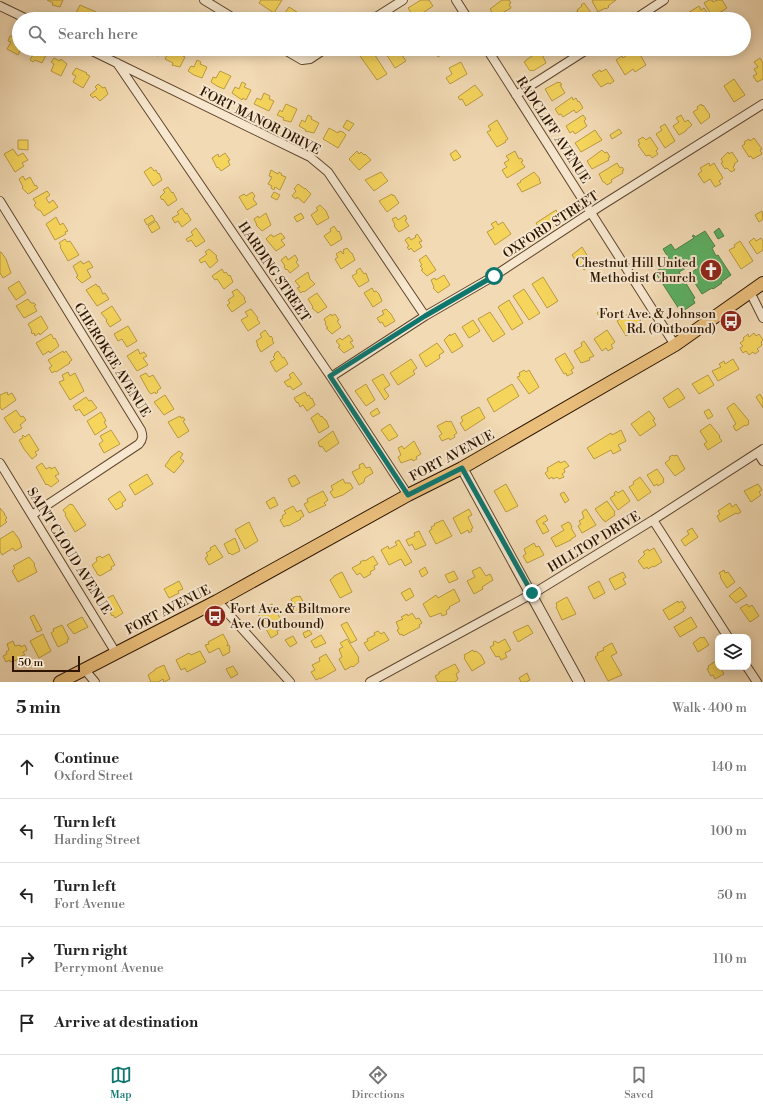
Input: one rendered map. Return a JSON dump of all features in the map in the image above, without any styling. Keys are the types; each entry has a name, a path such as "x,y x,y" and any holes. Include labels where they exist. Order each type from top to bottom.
{"main road":[{"name":"FORT AVENUE","path":"60,682 217,601 408,495 462,468 675,345 763,283"}],"street":[{"path":"204,0 224,12"},
{"path":"384,12 403,0"},
{"path":"456,0 464,12"},
{"path":"646,12 664,0"},
{"path":"0,6 12,12"},
{"name":"FORT MANOR DRIVE","path":"102,56 310,157 328,172 425,316"},
{"path":"295,56 302,60 310,59 314,56"},
{"name":"RADCLIFF AVENUE","path":"491,56 675,345"},
{"path":"516,95 577,56"},
{"name":"HARDING STREET","path":"117,63 330,376 408,495"},
{"name":"OXFORD STREET","path":"330,376 425,316 494,276 591,212 763,104"},
{"name":"CHEROKEE AVENUE","path":"0,201 143,434 139,444 32,515"},
{"path":"750,292 763,318"},
{"path":"760,451 763,461"},
{"name":"HILLTOP DRIVE","path":"370,682 532,593 653,520 760,451"},
{"name":"SAINT CLOUD AVENUE","path":"0,463 116,652"},
{"path":"462,468 532,593 579,682"},
{"path":"653,520 726,634"},
{"path":"217,601 290,682"},
{"path":"85,670 95,682"},
{"path":"749,670 757,682"}],"building: Homes":[{"path":"47,0 63,0 60,7 52,5 53,3"},
{"path":"261,0 282,0 275,12 259,3"},
{"path":"421,0 429,0 433,6 424,12 411,12 408,8"},
{"path":"502,0 509,0 511,3 509,4 511,8 504,12 492,12 490,9"},
{"path":"616,0 606,9 605,8 598,12 592,1"},
{"path":"709,0 712,0 713,2 722,0 727,8 721,12 710,12 704,3"},
{"path":"584,3 591,12 576,12 582,6 581,5"},
{"path":"80,5 96,12 76,12"},
{"path":"699,6 701,10 704,8 707,12 689,12"},
{"path":"289,7 297,12 286,12"},
{"path":"10,36 12,36 12,52 7,49 11,42 8,41"},
{"path":"32,56 46,56 42,63 35,60 33,62 30,60"},
{"path":"166,56 185,57 180,67 172,65 173,63 165,59"},
{"path":"360,56 375,56 387,74 377,80"},
{"path":"387,56 403,56 406,61 395,68"},
{"path":"532,56 543,56 546,63 533,71 530,71 524,62"},
{"path":"622,56 623,58 626,56 641,56 646,65 635,72 633,69 625,75 616,60"},
{"path":"54,58 60,61 61,59 67,64 61,76 51,71 54,64 51,62"},
{"path":"760,58 763,63 763,79 757,82 753,76 757,74 754,69 758,67 754,62"},
{"path":"197,60 201,62 200,64 207,67 202,78 188,71 191,66 194,67"},
{"path":"461,62 467,74 450,84 446,78 452,74 449,68"},
{"path":"76,68 90,76 83,88 73,82 76,76 72,74"},
{"path":"606,69 614,81 601,87 592,75 600,70 601,72"},
{"path":"220,71 231,76 224,89 211,82 213,77 216,78"},
{"path":"734,79 745,95 734,102 724,86"},
{"path":"242,82 246,84 244,87 251,90 246,100 243,98 242,100 232,93 235,87 239,89"},
{"path":"558,82 562,85 560,85 565,93 552,101 545,89"},
{"path":"98,84 103,88 105,87 108,94 100,101 95,96 93,98 90,95 97,89 95,87"},
{"path":"475,85 483,95 466,106 462,99 460,100 458,97"},
{"path":"264,93 270,96 269,99 274,101 269,111 254,104 257,98 261,100"},
{"path":"572,97 573,100 576,98 578,102 579,101 583,108 576,113 574,110 563,117 561,114 559,115 555,109"},
{"path":"286,104 297,109 291,122 283,120 284,118 277,115 280,110 282,112"},
{"path":"701,104 710,117 701,124 693,112 698,109 697,107"},
{"path":"308,115 312,117 311,119 319,123 314,133 305,131 306,130 299,126 302,120 305,122"},
{"path":"583,115 586,119 584,121 587,126 575,134 573,131 570,133 566,126"},
{"path":"681,115 685,122 688,120 692,125 679,135 673,126 679,122 676,118"},
{"path":"347,120 354,124 349,131 343,127"},
{"path":"497,120 508,139 505,141 506,142 497,147 487,132 491,130 488,126"},
{"path":"665,124 675,141 665,148 656,134 662,130 660,127"},
{"path":"329,128 338,133 339,131 343,132 346,135 338,148 323,139"},
{"path":"619,129 622,133 612,139 610,135"},
{"path":"595,130 602,140 581,152 575,143"},
{"path":"643,137 646,140 650,137 658,149 656,151 658,154 652,158 650,155 646,156 638,145 640,144 638,140"},
{"path":"754,138 762,149 760,150 762,154 753,159 751,156 749,157 742,146 745,144 744,142 749,139 750,141"},
{"path":"18,140 28,140 28,150 18,149"},
{"path":"13,149 18,156 23,153 28,160 22,163 24,166 15,172 4,154"},
{"path":"456,150 461,157 454,161 450,154"},
{"path":"602,150 605,153 607,152 610,157 608,158 609,160 592,169 587,161"},
{"path":"357,151 359,154 361,152 364,155 365,154 371,160 359,170 349,159"},
{"path":"515,151 519,159 521,158 523,161 521,162 525,167 507,178 502,170 507,167 504,163 509,160 506,156"},
{"path":"728,152 729,154 732,152 738,161 733,167 735,170 731,172 727,168 725,169 721,163 723,162 721,159"},
{"path":"225,153 230,160 228,161 230,165 221,171 218,167 217,168 212,158 218,154 219,157"},
{"path":"617,163 620,168 622,167 624,170 622,171 623,173 611,180 612,182 607,185 603,182 599,174"},
{"path":"709,163 710,166 714,163 723,178 719,181 721,184 715,187 710,179 704,183 698,174 702,171 700,168"},
{"path":"151,167 154,171 156,170 158,174 159,173 162,180 153,186 144,172"},
{"path":"271,170 278,174 279,172 282,174 281,175 286,177 280,190 275,187 274,190 271,188 272,186 268,184 272,177 269,176"},
{"path":"381,172 388,181 374,191 365,180"},
{"path":"534,172 540,179 539,180 541,183 522,192 517,184"},
{"path":"23,176 25,180 30,177 35,186 36,185 38,188 28,194 22,188 23,187 19,179"},
{"path":"298,184 311,194 304,203 297,197 296,199 292,196 296,191 294,189"},
{"path":"168,187 172,193 173,192 177,200 168,206 160,197 165,192 163,190"},
{"path":"47,191 50,195 46,198 49,203 53,200 58,207 44,216 34,205 36,203 33,199"},
{"path":"252,192 255,196 253,199 257,204 247,210 239,197 244,194 246,196"},
{"path":"274,192 280,195 277,200 271,197"},
{"path":"392,194 399,203 387,212 379,201"},
{"path":"320,205 326,211 329,218 317,225 311,215 318,210 316,208"},
{"path":"182,208 191,220 182,227 178,221 175,223 172,218 179,214 177,212"},
{"path":"556,210 561,222 543,234 536,223"},
{"path":"762,211 763,219 759,222 755,215"},
{"path":"266,213 271,225 262,231 256,225 254,219 258,216 259,218"},
{"path":"301,213 304,218 297,222 294,217"},
{"path":"152,215 155,220 147,225 144,220"},
{"path":"405,215 407,219 405,220 409,226 399,232 394,226 395,225 392,219 396,217 398,220"},
{"path":"56,217 60,225 63,223 68,231 65,232 66,234 55,240 46,224"},
{"path":"156,221 160,228 152,233 148,226"},
{"path":"496,221 498,225 503,222 511,234 495,245 487,232 494,228 491,224"},
{"path":"334,226 338,232 339,231 342,239 331,246 324,236 331,231 330,229"},
{"path":"196,228 205,241 196,247 191,240 188,242 186,239 193,235 191,232"},
{"path":"281,233 285,238 281,240 285,245 276,251 266,239 270,235 273,237"},
{"path":"417,234 422,241 419,242 422,247 414,252 411,248 409,250 407,247 409,246 405,240 409,237 411,240 416,237 415,236"},
{"path":"754,238 756,241 761,238 763,241 763,250 757,254 749,242"},
{"path":"65,239 67,242 70,241 79,255 68,261 59,243"},
{"path":"740,241 753,261 741,269 729,250 735,247 734,245"},
{"path":"582,247 590,260 586,262 589,266 584,270 581,265 579,266 572,255"},
{"path":"347,248 352,253 355,260 341,269 335,259 338,257 336,254 341,251 343,254 343,250"},
{"path":"209,249 217,256 218,261 210,268 205,261 201,263 199,260 207,254 205,252"},
{"path":"0,252 6,259 11,273 3,278 0,273"},
{"path":"295,255 298,260 296,262 299,266 290,273 287,269 286,270 281,260 286,256 288,260"},
{"path":"426,255 436,270 427,276 421,270 423,269 420,266 422,265 419,260"},
{"path":"81,261 83,264 89,261 93,267 87,270 91,277 82,283 76,277 78,276 73,266"},
{"path":"360,268 364,274 366,273 369,281 359,287 352,276 357,273 356,271"},
{"path":"222,269 224,273 226,272 229,276 230,275 233,282 224,289 217,279 215,280 212,276"},
{"path":"308,272 310,279 315,284 301,293 297,288 300,287 295,281"},
{"path":"444,275 450,285 438,293 433,288 434,287 431,280 435,278 436,280"},
{"path":"543,277 558,301 547,308 532,284"},
{"path":"19,281 26,293 16,300 8,288"},
{"path":"96,284 98,287 99,286 103,294 105,293 109,299 97,306 86,290"},
{"path":"372,288 374,292 376,291 379,294 382,301 373,307 364,293"},
{"path":"237,289 245,298 244,299 246,302 232,312 227,305 230,303 228,300 234,296 232,292"},
{"path":"524,289 540,313 529,320 513,296"},
{"path":"317,293 327,307 318,313 312,308 313,307 308,299"},
{"path":"28,299 31,303 36,305 34,306 37,311 24,318 16,306"},
{"path":"509,300 523,323 512,330 498,307"},
{"path":"112,306 121,320 110,327 106,321 107,320 101,313"},
{"path":"251,309 260,323 248,331 241,320 248,316 245,312"},
{"path":"386,309 395,321 385,327 377,318 384,314 382,311"},
{"path":"603,309 607,317 602,320 597,313"},
{"path":"634,310 643,325 637,329 638,331 633,335 632,332 626,336 617,321"},
{"path":"490,312 505,334 493,342 478,319"},
{"path":"331,314 332,316 335,314 341,327 332,334 326,328 328,328 324,319"},
{"path":"41,316 48,328 40,335 39,333 35,336 34,333 32,334 28,324"},
{"path":"473,320 480,331 469,338 462,327"},
{"path":"128,326 137,341 127,347 122,339 118,341 114,334"},
{"path":"265,330 270,337 271,336 274,343 261,352 256,341 262,337 260,334"},
{"path":"607,330 615,342 611,345 613,348 608,351 606,348 602,351 594,339"},
{"path":"455,333 463,346 452,353 444,340 450,334 450,336"},
{"path":"754,333 756,336 759,334 763,340 761,342 762,345 757,349 759,351 755,354 753,352 749,355 746,351 743,353 740,348 743,346 740,343 748,334 749,337"},
{"path":"51,334 59,346 50,353 49,351 43,355 36,343"},
{"path":"349,335 353,341 350,342 354,347 344,353 338,347 340,346 336,341 340,338 342,340"},
{"path":"584,341 594,356 589,358 590,360 581,363 574,351 582,346 581,343"},
{"path":"437,343 444,352 439,355 440,358 426,367 419,355"},
{"path":"138,349 140,354 144,352 147,356 143,358 148,365 137,371 127,356"},
{"path":"63,351 64,353 66,351 72,360 69,362 70,363 52,373 49,368 52,366 48,360"},
{"path":"278,351 288,364 276,372 270,362 275,359 273,357 275,355 274,354"},
{"path":"565,353 574,368 571,370 573,373 567,376 566,373 564,374 555,359"},
{"path":"411,359 417,368 413,371 415,374 398,385 390,373"},
{"path":"733,359 739,369 718,381 712,371 721,367 719,364 724,361 725,364"},
{"path":"524,370 526,372 529,370 539,387 529,394 517,377 520,376 519,373"},
{"path":"68,372 70,376 75,373 84,391 70,400 59,382 64,380 62,375"},
{"path":"293,372 302,384 293,390 284,382 291,378 289,375"},
{"path":"146,373 149,377 153,375 161,388 156,394 155,392 151,394 149,392 140,376"},
{"path":"383,374 390,385 384,389 389,396 385,400 372,380"},
{"path":"708,375 714,385 699,394 692,384"},
{"path":"366,384 375,400 366,406 355,391"},
{"path":"512,384 519,396 494,412 487,399"},
{"path":"678,388 685,398 669,408 663,398"},
{"path":"7,392 8,395 12,393 16,400 2,410 0,407 0,395"},
{"path":"305,392 307,396 309,395 311,399 312,398 315,405 307,411 303,405 300,407 294,398"},
{"path":"760,394 763,399 763,408 756,397"},
{"path":"165,395 174,409 164,415 154,402"},
{"path":"86,397 89,401 91,400 97,408 84,416 79,409 76,411 73,406"},
{"path":"734,403 749,421 749,424 736,431 733,426 736,424 727,408"},
{"path":"479,407 485,418 465,431 460,423 463,421 461,417"},
{"path":"377,408 380,413 373,417 370,413"},
{"path":"709,409 713,416 708,419 704,412"},
{"path":"16,410 21,417 23,416 26,420 20,425 22,428 14,433 4,418"},
{"path":"649,411 655,419 653,420 656,425 640,436 631,424"},
{"path":"101,412 106,421 104,422 107,427 95,435 87,421"},
{"path":"318,413 326,420 329,427 319,433 311,418"},
{"path":"180,416 185,420 183,421 189,431 178,438 168,422"},
{"path":"447,421 451,421 457,433 454,435 455,437 450,440 449,438 442,441 439,436 442,434 437,426"},
{"path":"390,424 398,436 389,441 381,430"},
{"path":"710,424 720,436 719,437 722,441 708,450 704,444 707,442 700,431"},
{"path":"111,430 120,444 104,453 99,444 103,441 100,436"},
{"path":"621,430 626,441 618,445 621,450 613,454 611,450 594,459 587,448 611,433 612,435"},
{"path":"333,431 339,443 326,452 322,446 320,447 318,442"},
{"path":"29,434 39,450 35,452 37,455 32,459 19,440 23,438 23,435 25,437"},
{"path":"414,441 421,454 413,461 412,459 401,463 398,457 401,455 398,448 402,446 404,449"},
{"path":"179,451 183,454 180,458 184,461 174,473 165,466 171,457"},
{"path":"677,455 685,469 675,476 665,463 670,459 669,457"},
{"path":"559,461 560,463 565,461 569,466 564,469 565,472 562,474 564,477 559,479 557,477 553,479 552,477 549,479 545,473 548,471 547,468"},
{"path":"42,463 46,469 55,467 59,474 55,476 59,481 51,487 47,484 46,485 36,467"},
{"path":"363,463 366,468 370,467 373,473 365,478 364,482 359,485 352,472 360,468 359,465"},
{"path":"657,469 664,479 664,482 658,486 657,484 654,486 647,475"},
{"path":"147,474 153,484 135,495 129,485"},
{"path":"295,475 300,483 292,487 288,479"},
{"path":"640,477 651,492 638,501 629,487"},
{"path":"343,479 345,483 350,483 353,488 343,495 334,498 330,492 333,490 331,486"},
{"path":"506,484 518,506 506,512 494,491"},
{"path":"758,484 762,490 759,492 761,495 751,502 744,491"},
{"path":"623,490 630,501 618,510 610,498 615,495 614,493 616,491 618,493"},
{"path":"120,491 126,500 122,503 123,506 116,510 108,499"},
{"path":"323,491 328,500 324,503 326,505 309,513 304,504 308,502 307,499"},
{"path":"564,492 569,500 565,503 560,494"},
{"path":"274,497 278,505 270,509 266,502"},
{"path":"607,501 615,512 615,515 605,522 595,509"},
{"path":"730,503 732,507 736,504 741,512 736,513 720,522 717,516 720,514 718,511"},
{"path":"70,504 73,505 86,525 75,532 63,510"},
{"path":"293,506 297,512 301,510 304,516 284,527 280,520 286,513 284,511"},
{"path":"0,508 7,518 5,520 7,522 0,527"},
{"path":"469,509 472,515 468,517 473,528 469,533 468,530 461,534 453,518"},
{"path":"586,509 596,525 582,533 578,526 581,524 579,521 584,518 582,512"},
{"path":"545,515 548,520 543,524 545,524 549,531 543,534 536,521"},
{"path":"443,520 452,536 436,544 429,531 432,529 431,527 435,525 434,524"},
{"path":"249,522 258,541 245,549 235,530"},
{"path":"568,522 570,523 576,536 556,547 551,538 564,530 561,526"},
{"path":"692,528 698,537 685,546 681,540 689,534 687,531"},
{"path":"13,531 19,539 22,547 15,551 13,548 2,555 0,551 0,539"},
{"path":"419,531 426,545 415,550 412,544 409,546 406,540 415,536 414,533"},
{"path":"235,538 240,551 232,555 230,553 229,554 224,544"},
{"path":"399,540 412,562 405,566 401,559 389,565 381,550 388,546 389,549 397,545 395,542"},
{"path":"534,543 536,547 539,546 544,555 527,563 523,556 526,554 524,549"},
{"path":"215,545 223,557 209,565 205,558 208,556 206,553"},
{"path":"654,548 662,562 654,567 653,566 648,569 647,567 644,569 638,561 645,554 643,552"},
{"path":"109,554 115,565 111,567 112,569 100,576 92,565 97,561 96,558 100,556 102,558"},
{"path":"373,556 378,564 374,566 375,569 370,572 371,574 364,578 360,573 357,575 352,568 361,563 360,562"},
{"path":"29,557 35,564 34,565 37,572 18,582 12,571 15,568 13,566"},
{"path":"425,567 428,573 422,577 419,571"},
{"path":"480,567 486,576 490,574 493,580 482,587 483,589 474,594 467,581 475,577 472,571"},
{"path":"724,570 725,573 728,572 735,582 727,588 719,573"},
{"path":"454,571 458,579 449,583 445,575"},
{"path":"342,572 352,592 340,598 330,580"},
{"path":"623,572 626,577 623,579 626,584 615,590 609,579"},
{"path":"179,581 183,589 178,591 179,593 169,598 164,589"},
{"path":"599,581 605,593 594,599 588,587"},
{"path":"740,587 747,596 736,603 729,596"},
{"path":"410,588 414,596 406,601 401,593"},
{"path":"454,589 460,601 449,607 450,608 446,611 447,614 442,616 441,613 430,617 423,604 436,595 438,598"},
{"path":"113,595 123,613 115,618 113,615 112,616 104,600"},
{"path":"300,596 306,607 306,611 304,612 303,610 295,614 292,612 289,614 286,608 290,606 288,604 292,602 291,599"},
{"path":"567,597 576,614 562,620 556,607 556,603"},
{"path":"678,601 679,603 682,601 686,608 683,609 684,611 669,620 663,610"},
{"path":"272,604 285,627 277,631 278,634 271,638 257,612"},
{"path":"747,604 749,607 752,605 759,616 750,622 740,608"},
{"path":"412,613 416,619 419,618 422,623 419,625 420,627 403,636 402,634 400,635 397,630 399,629 396,622 403,619 401,617 407,614 408,616"},
{"path":"34,615 42,630 37,632 30,617"},
{"path":"82,617 88,627 74,634 67,625"},
{"path":"691,617 697,627 680,637 674,627"},
{"path":"347,622 357,640 351,643 341,625"},
{"path":"62,625 69,639 67,640 68,642 58,647 51,633 54,631 53,629"},
{"path":"528,625 533,633 518,642 513,632"},
{"path":"309,630 312,634 305,638 303,633"},
{"path":"378,631 381,634 384,632 389,640 369,651 364,643"},
{"path":"43,634 51,651 39,658 30,641"},
{"path":"223,634 228,643 227,646 229,645 230,652 223,656 219,648 209,653 205,645 209,644 208,642"},
{"path":"321,635 326,643 315,648 311,641"},
{"path":"293,636 297,643 290,647 285,640"},
{"path":"701,637 704,637 709,645 698,652 693,643"},
{"path":"347,639 359,658 359,662 353,667 352,666 345,670 339,659 342,657 339,649 343,647 340,643"},
{"path":"505,639 511,650 505,653 507,657 501,660 499,656 496,657 490,647 494,645 493,642 495,641 498,643"},
{"path":"13,641 15,646 20,645 21,647 25,645 27,650 23,652 25,655 19,657 20,659 6,662 3,656 7,654 6,652 9,650 7,644"},
{"path":"612,643 617,653 611,656 622,675 608,681 595,657 598,655 597,653 604,650 603,648"},
{"path":"473,650 481,655 485,663 472,671 464,658 464,655"},
{"path":"200,651 206,662 187,672 185,668 181,670 176,660 189,653 191,655"},
{"path":"326,654 336,670 316,680 311,672 315,670 312,665 320,661 319,658"},
{"path":"715,662 715,670 722,670 724,674 715,679 713,675 711,676 707,669 709,668 708,666"},
{"path":"455,664 459,671 456,674 458,679 455,682 438,682 435,676 439,674 439,672"},
{"path":"164,665 170,679 164,682 163,679 158,682 151,682 148,675 155,669"},
{"path":"233,666 238,674 231,678 226,669"},
{"path":"527,673 530,680 521,682 519,678"}],"building: Public":[{"path":"719,228 724,236 718,239 714,232"},
{"name":"Chestnut Hill United Methodist Church","path":"705,231 715,246 712,248 716,256 718,255 731,275 713,289 712,288 702,294 689,274 698,268 693,260 685,266 686,268 679,272 695,298 693,299 695,303 683,311 680,308 679,309 655,272 671,262 663,249 671,244 675,250 694,238 692,236 694,235 695,237"}],"place":[{"name":"Chestnut Hill United Methodist Church","path":"711,270"},
{"name":"Fort Ave. & Johnson Rd. (Outbound)","path":"731,321"},
{"name":"Fort Ave. & Biltmore Ave. (Outbound)","path":"215,616"}],"route":[{"path":"494,276 425,316 330,376 408,495 462,468 532,593"}]}
